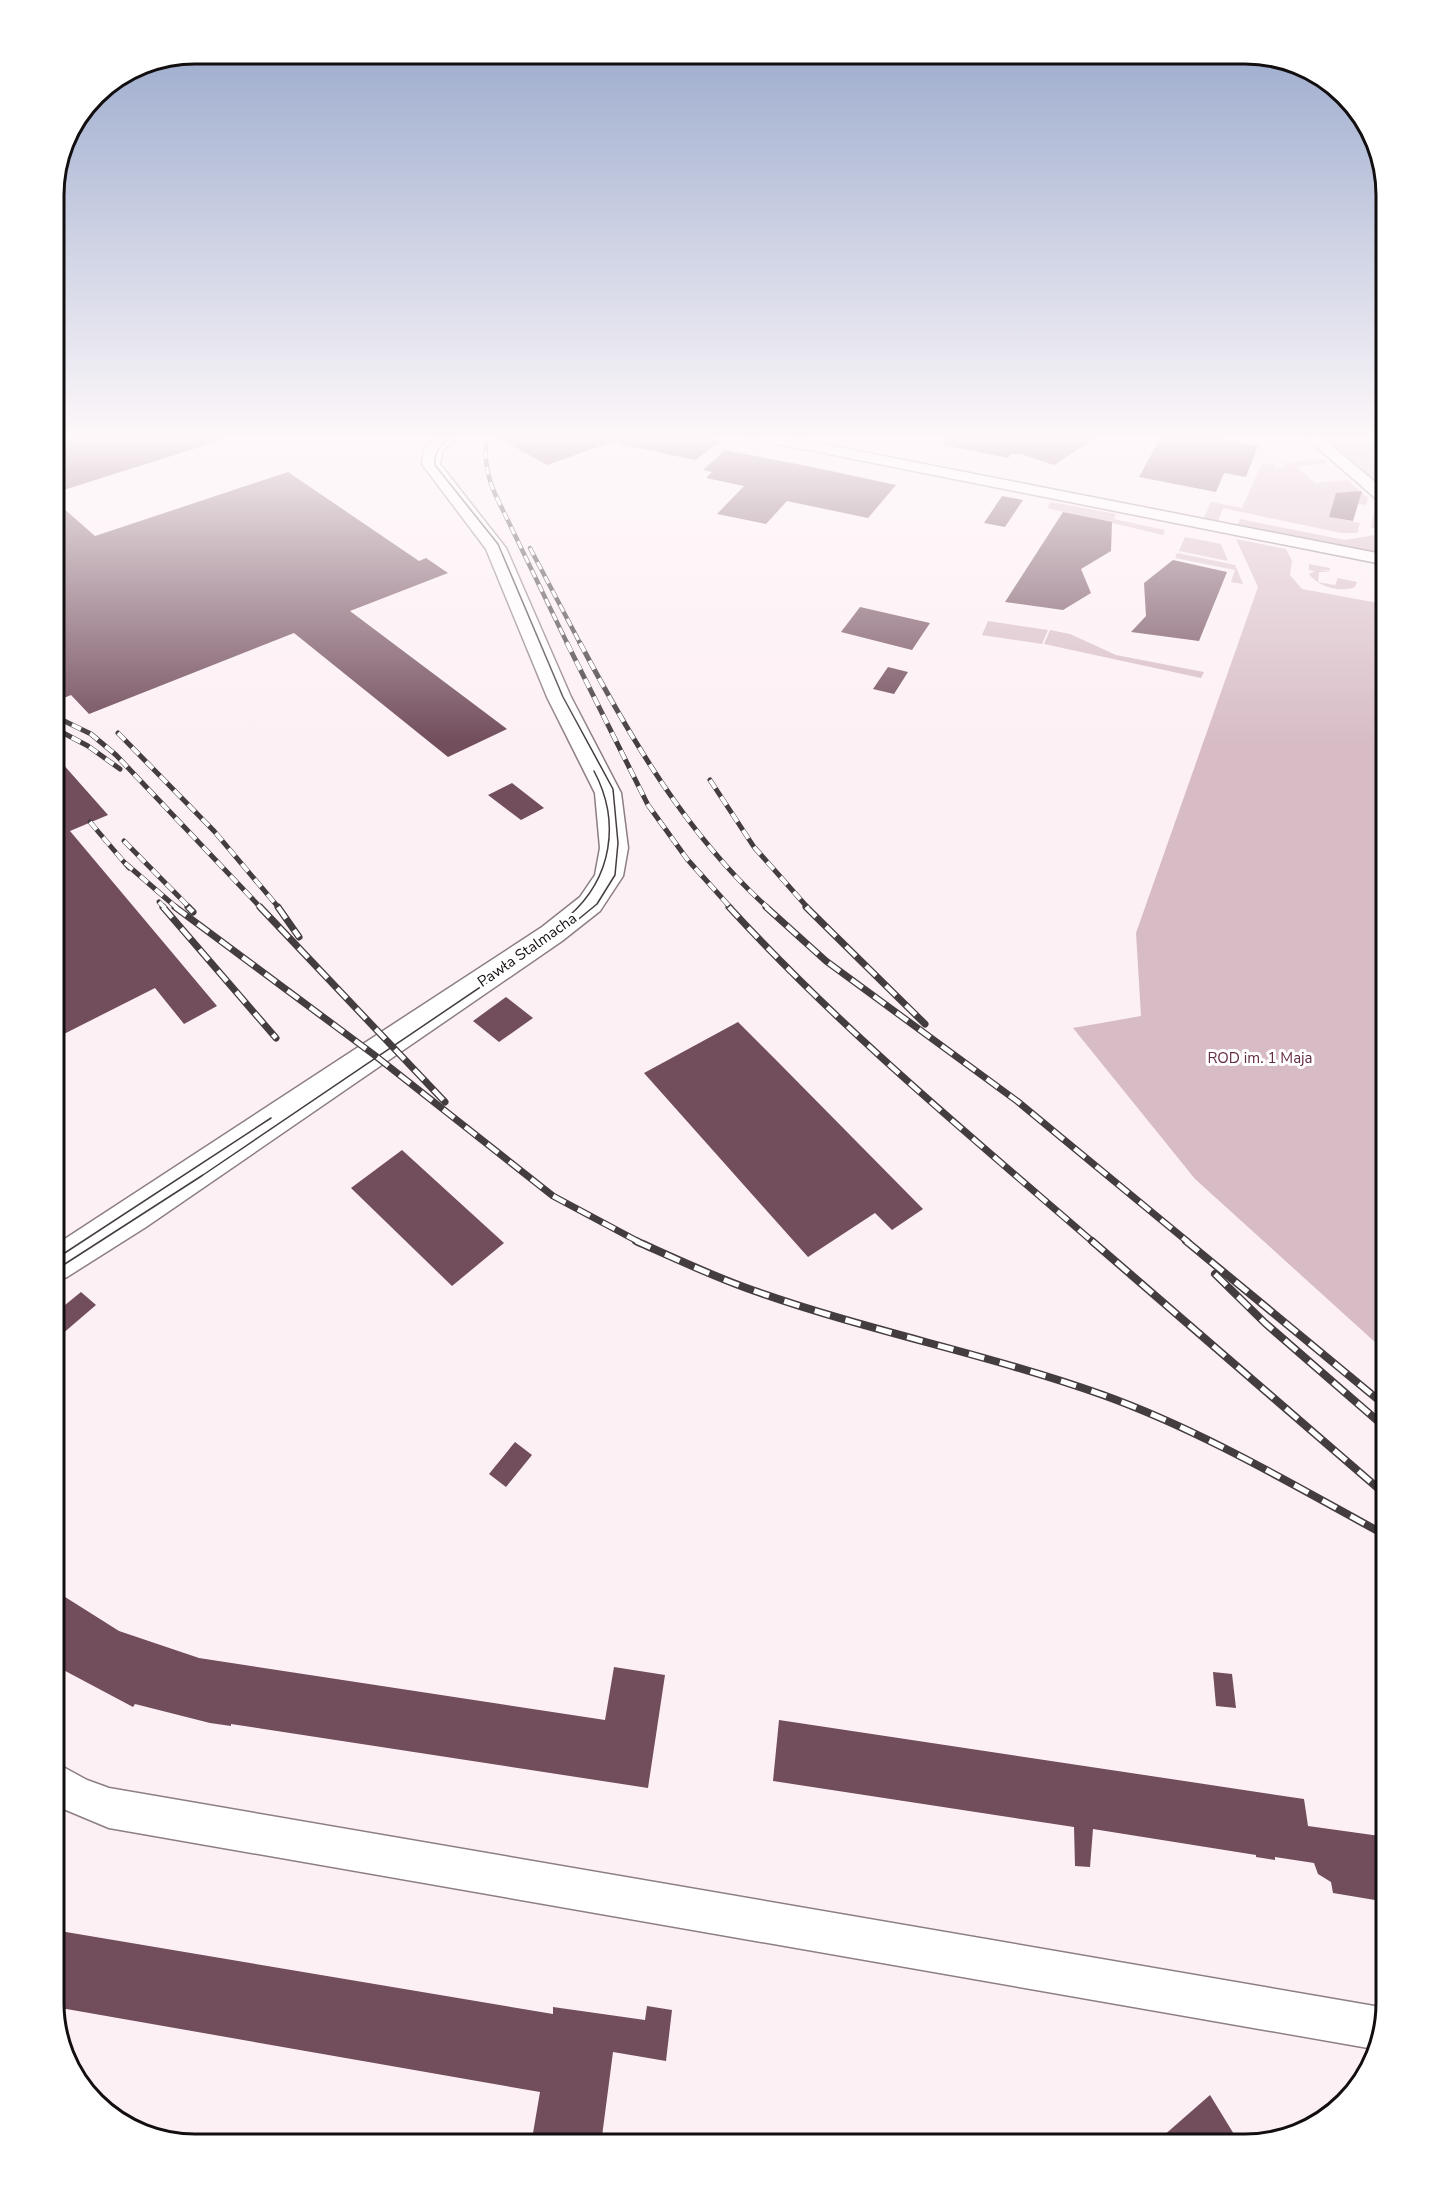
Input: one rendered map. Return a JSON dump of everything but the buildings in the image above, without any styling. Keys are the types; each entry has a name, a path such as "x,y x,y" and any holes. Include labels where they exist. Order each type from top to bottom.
{"street":[{"name":"Pawła Stalmacha","path":"64,1259 134,1216 552,934 587,907 606,883 614,852 608,789 563,705 496,548 488,538"},
{"path":"1273,538 1376,558"},
{"path":"64,1788 76,1796 109,1808 1373,2028"}],"green space":[{"path":"1185,538 1221,544 1228,561 1179,551"},
{"path":"1299,538 1333,538 1345,540 1376,538 1376,554"},
{"name":"ROD im. 1 Maja","path":"1236,539 1286,549 1292,561 1290,575 1302,589 1376,603 1376,1343 1195,1179 1073,1028 1141,1016 1136,933 1258,587"},
{"path":"1177,553 1235,565 1243,584 1231,582 1235,570 1175,558"},
{"path":"1309,564 1330,568 1329,571 1318,569 1329,572 1319,572 1318,582 1309,574 1315,571 1309,570"},
{"path":"1338,578 1357,582 1355,587 1349,589 1330,588 1318,582 1335,585"},
{"path":"988,621 1048,630 1042,644 982,635"},
{"path":"1050,630 1070,634 1116,655 1204,672 1201,678 1044,644"}],"tram line":[{"path":"64,1264 203,1175 569,927 597,904 615,875 618,843 613,789 563,697 498,544 493,538"},
{"path":"569,916 584,901 595,884 608,848 608,810 594,771"},
{"path":"64,1253 271,1118"}],"railway":[{"path":"516,538 568,645"},
{"path":"530,548 581,645"},
{"path":"580,643 641,750 686,817 739,880 768,908"},
{"path":"568,645 648,805 687,859 731,908"},
{"path":"65,721 91,734 116,755 261,908"},
{"path":"118,733 214,831 279,908"},
{"path":"65,734 88,746 120,769"},
{"path":"710,780 754,847 808,908"},
{"path":"90,822 129,868"},
{"path":"124,841 190,908"},
{"path":"125,863 177,908"},
{"path":"159,902 165,908"},
{"path":"163,907 276,1038"},
{"path":"175,907 373,1054 553,1196 639,1242"},
{"path":"188,907 193,912"},
{"path":"260,907 445,1102"},
{"path":"278,907 299,937"},
{"path":"729,907 860,1038 952,1121 1093,1242"},
{"path":"766,907 826,961 1017,1101 1188,1242"},
{"path":"806,907 925,1024"},
{"path":"636,1241 722,1279 795,1305 1060,1380 1140,1409 1213,1442 1376,1530"},
{"path":"1092,1241 1376,1486"},
{"path":"1186,1241 1376,1398"},
{"path":"1215,1274 1265,1323 1376,1419"}]}
